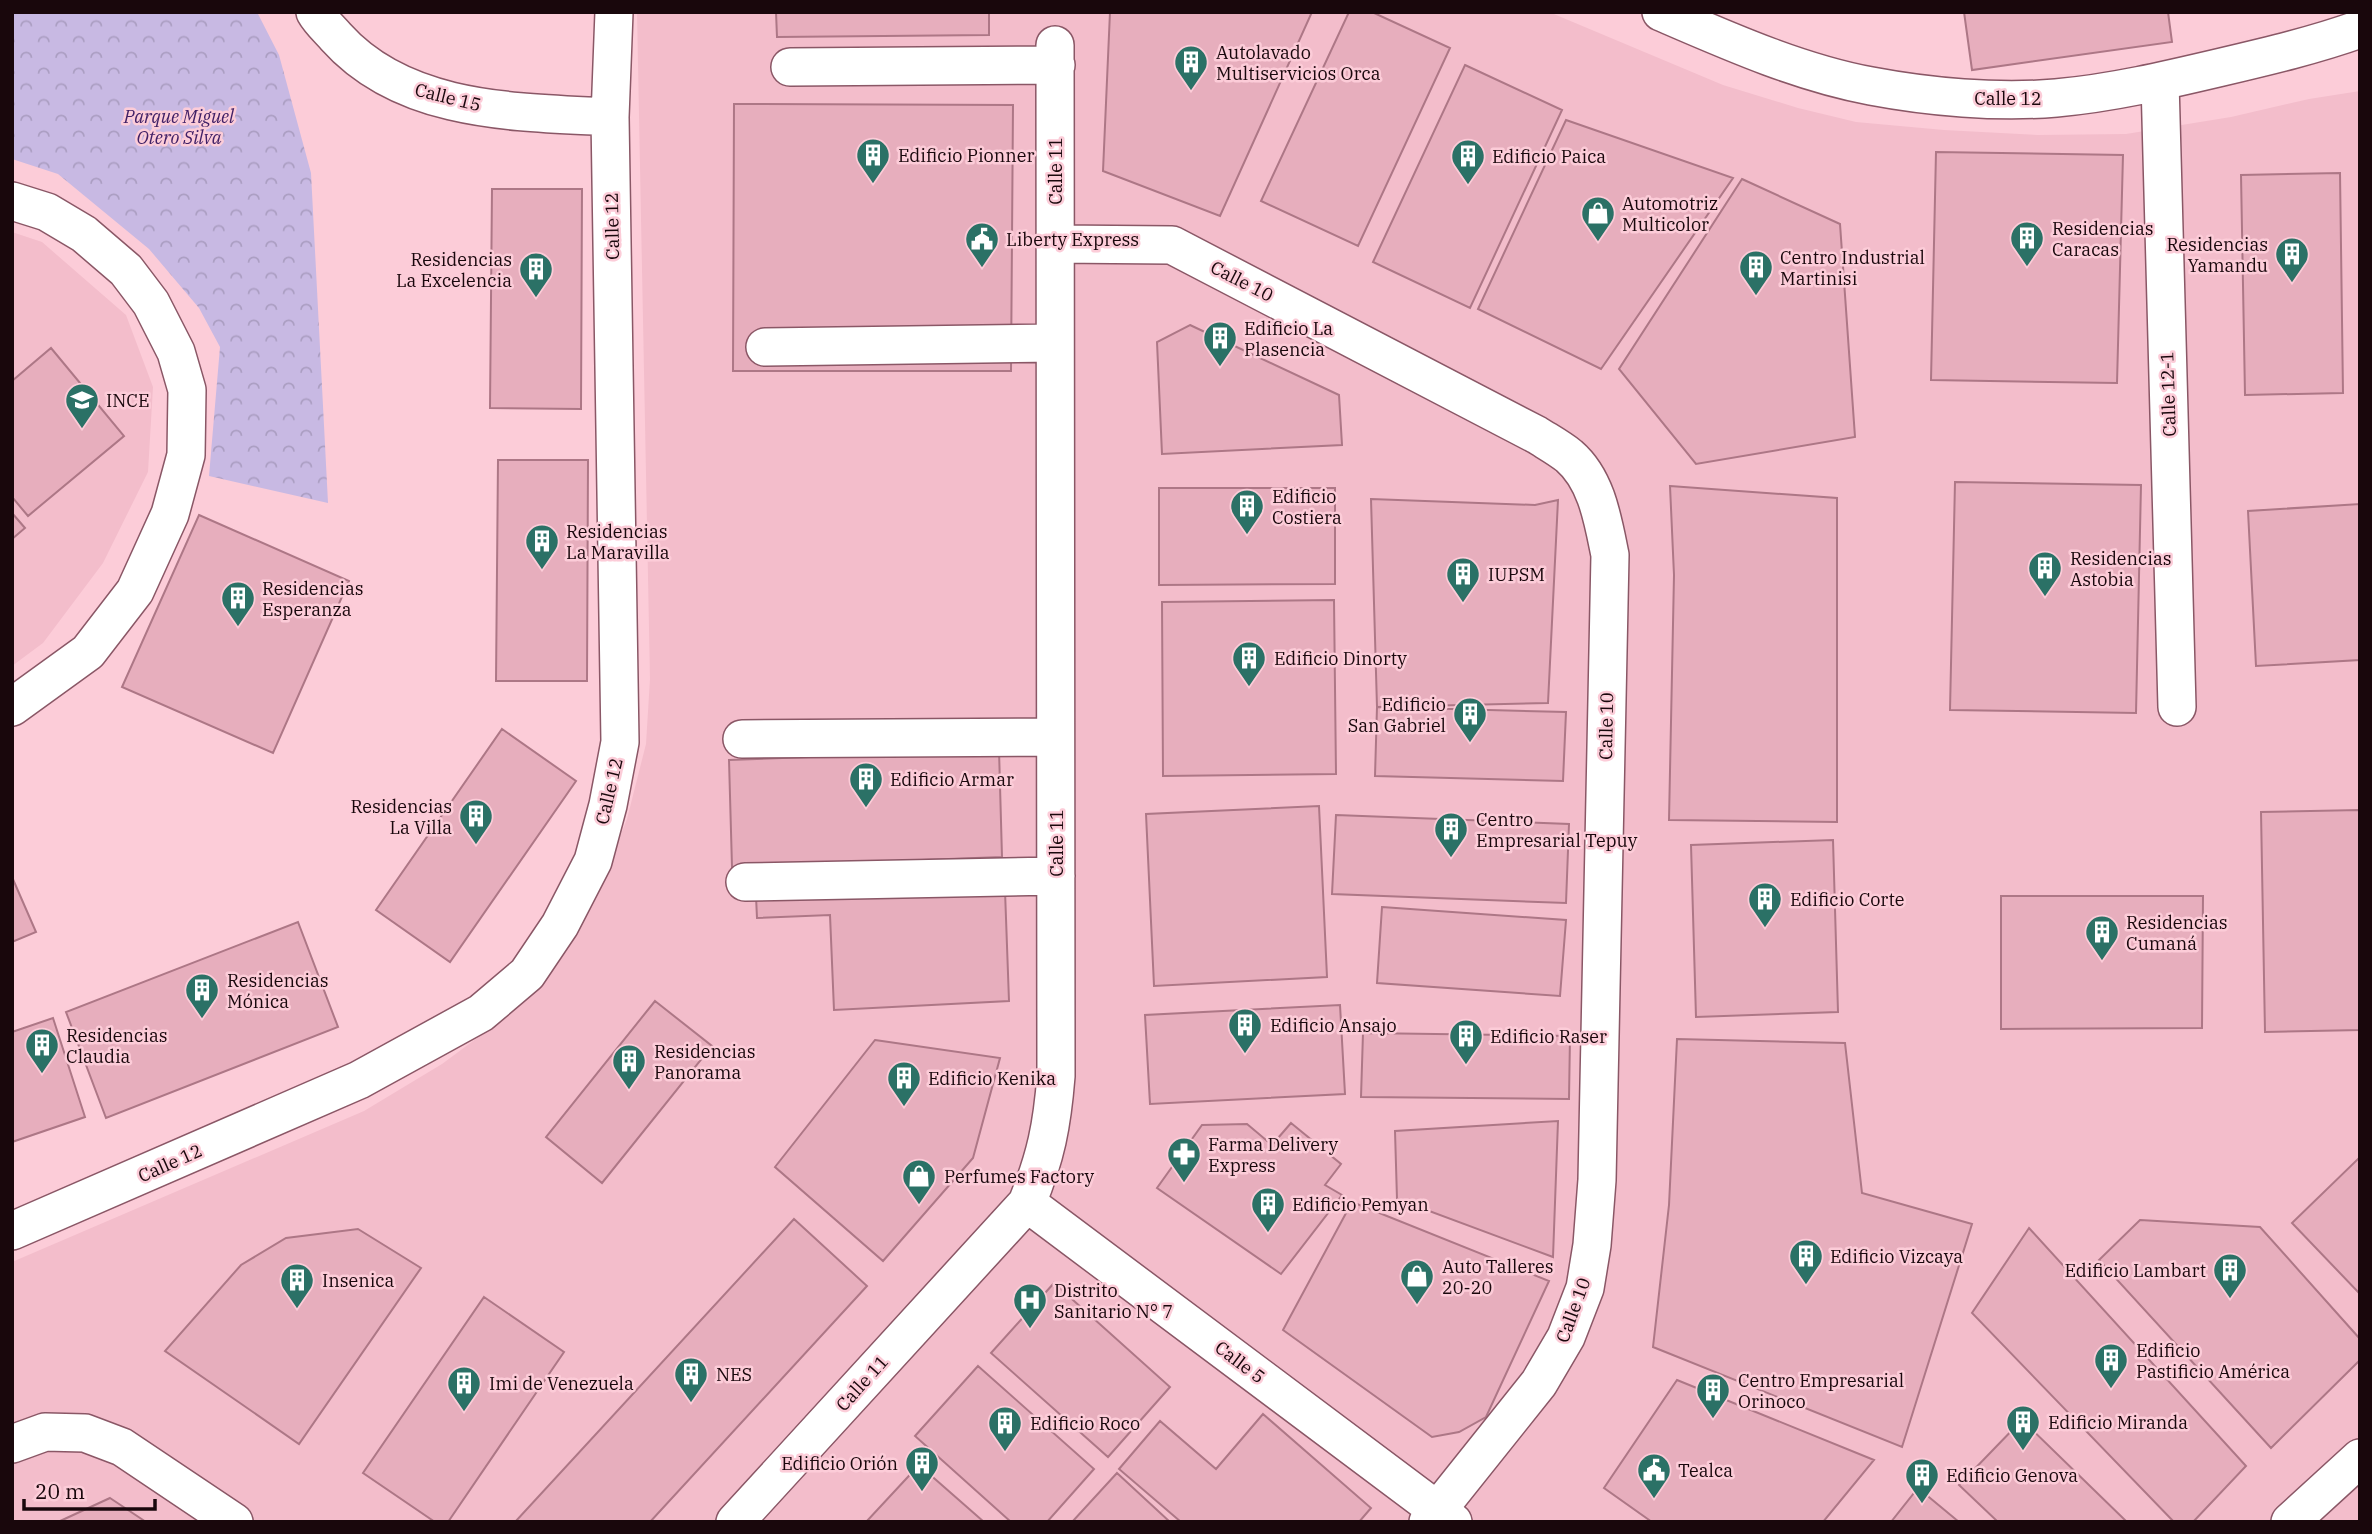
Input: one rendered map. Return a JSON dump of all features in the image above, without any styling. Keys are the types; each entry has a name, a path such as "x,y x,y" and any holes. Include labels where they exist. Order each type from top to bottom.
{"street":[{"name":"Calle 15","path":"315,12 352,55 401,85 439,99 513,112 610,117"},
{"name":"Calle 12","path":"12,1231 359,1080 481,1013 527,974 560,925 593,862 608,805 620,742 610,117 614,12"},
{"name":"Calle 12","path":"1661,12 1782,61 1869,86 1950,97 2053,98 2107,92 2160,82 2315,44 2360,29"},
{"name":"Calle 11","path":"735,1522 1027,1203 1042,1165 1053,1123 1056,1076 1055,55 790,67"},
{"name":"Calle 12-1","path":"2160,82 2177,707"},
{"path":"12,201 47,212 84,234 126,270 151,303 176,352 187,390 186,455 170,514 135,591 88,652 12,707"},
{"name":"Calle 10","path":"1055,244 1172,245 1537,435 1571,458 1592,488 1602,519 1609,569 1597,1180 1585,1288 1566,1337 1539,1383 1440,1518"},
{"path":"765,347 1055,343"},
{"path":"742,739 1055,737"},
{"path":"745,882 1056,876"},
{"name":"Calle 5","path":"1027,1203 1440,1518"},
{"path":"12,1444 45,1432 85,1433 122,1447 234,1522"},
{"path":"2290,1522 2360,1458"}],"shaded area":[{"path":"637,12 1549,12 1723,85 1798,108 1856,122 2038,135 2126,134 2231,117 2309,99 2360,91 2360,1522 12,1522 12,1262 364,1111 442,1064 492,1027 606,872 627,819 646,744 650,679"},
{"name":"INCE","path":"12,232 42,242 126,315 153,387 148,472 103,563 43,643 12,666"}],"green space":[{"name":"Parque Miguel Otero Silva","path":"12,12 257,12 279,55 311,173 328,503 209,476 220,347 199,308 149,249 58,174 12,159"}],"building":[{"path":"776,12 989,12 989,35 777,37"},
{"name":"Autolavado Multiservicios Orca","path":"1110,12 1312,12 1220,216 1103,171"},
{"path":"1349,12 1372,12 1450,48 1358,246 1261,201"},
{"path":"1964,12 2168,12 2172,42 1972,70"},
{"name":"Edificio Paica","path":"1465,65 1562,110 1470,308 1373,262"},
{"name":"Edificio Pionner","path":"734,104 1013,105 1011,371 733,371"},
{"name":"Automotriz Multicolor","path":"1566,120 1733,178 1601,369 1478,309"},
{"name":"Residencias Caracas","path":"1936,152 2123,155 2117,383 1931,380"},
{"name":"Residencias Yamandu","path":"2340,173 2343,393 2245,395 2241,175"},
{"name":"Centro Industrial Martinisi","path":"1742,179 1840,224 1855,437 1696,464 1619,369"},
{"name":"Residencias La Excelencia","path":"492,189 582,189 581,409 490,408"},
{"name":"Edificio La Plasencia","path":"1190,325 1339,395 1342,445 1162,454 1157,342"},
{"path":"51,348 124,436 28,516 12,497 12,381"},
{"name":"Residencias La Maravilla","path":"498,460 588,460 587,681 496,681"},
{"name":"Residencias Astobia","path":"1955,482 2141,485 2136,713 1950,710"},
{"path":"1670,486 1837,498 1837,822 1669,820 1674,575"},
{"name":"Edificio Costiera","path":"1159,488 1335,488 1335,584 1159,585"},
{"name":"IUPSM","path":"1371,499 1535,505 1558,500 1548,703 1377,707"},
{"path":"2360,504 2360,660 2256,666 2248,511"},
{"path":"12,513 25,528 12,539"},
{"name":"Residencias Esperanza","path":"199,515 349,581 273,753 122,687"},
{"name":"Edificio Dinorty","path":"1334,600 1336,774 1163,776 1162,602"},
{"name":"Edificio San Gabriel","path":"1377,707 1566,712 1563,781 1375,776"},
{"name":"Residencias La Villa","path":"502,729 576,781 450,962 376,910"},
{"name":"Edificio Armar","path":"999,750 1002,857 732,867 729,760"},
{"path":"1319,806 1327,977 1154,986 1146,814"},
{"path":"2359,810 2360,1030 2265,1032 2261,812"},
{"name":"Centro Empresarial Tepuy","path":"1336,815 1569,824 1566,903 1332,894"},
{"name":"Edificio Corte","path":"1833,840 1838,1012 1696,1017 1691,845"},
{"path":"1004,863 1009,1001 834,1010 830,915 757,918 755,875"},
{"path":"12,877 36,932 12,942"},
{"name":"Residencias Cumaná","path":"2001,896 2203,896 2202,1028 2001,1029"},
{"path":"1382,907 1566,920 1560,996 1377,983"},
{"name":"Residencias Mónica","path":"298,922 338,1027 106,1118 66,1012"},
{"name":"Residencias Panorama","path":"655,1001 712,1046 602,1183 546,1137"},
{"name":"Edificio Ansajo","path":"1340,1005 1345,1094 1150,1104 1145,1015"},
{"name":"Residencias Claudia","path":"53,1018 85,1117 12,1142 12,1032"},
{"name":"Edificio Raser","path":"1363,1033 1570,1036 1569,1099 1361,1097"},
{"name":"Edificio Vizcaya","path":"1677,1039 1845,1043 1862,1193 1972,1224 1902,1447 1653,1347 1669,1205"},
{"name":"Edificio Kenika","path":"875,1040 1000,1058 973,1158 883,1261 775,1167"},
{"path":"1558,1121 1553,1257 1397,1199 1395,1131"},
{"name":"Edificio Pemyan","path":"1291,1123 1341,1164 1325,1185 1342,1195 1281,1274 1157,1188 1202,1125 1247,1124 1272,1145"},
{"path":"2360,1157 2360,1294 2292,1223"},
{"name":"Auto Talleres 20-20","path":"1352,1202 1549,1281 1486,1417 1459,1432 1432,1437 1283,1330"},
{"name":"NES","path":"794,1219 867,1286 650,1522 515,1522"},
{"name":"Edificio Lambart","path":"2140,1220 2260,1227 2360,1339 2360,1360 2271,1448 2099,1260"},
{"name":"Edificio Pastificio América","path":"2029,1228 2246,1466 2193,1522 2174,1522 1972,1313"},
{"name":"Insenica","path":"358,1229 421,1268 299,1444 165,1351 241,1265 286,1238"},
{"path":"1054,1283 1170,1387 1108,1457 991,1353"},
{"name":"Imi de Venezuela","path":"484,1297 564,1352 448,1522 435,1522 363,1473"},
{"name":"Edificio Roco","path":"978,1366 1094,1469 1047,1522 1011,1522 915,1436"},
{"name":"Centro Empresarial Orinoco","path":"1677,1380 1874,1460 1823,1522 1652,1522 1604,1488"},
{"path":"1263,1414 1371,1508 1359,1522 1181,1522 1119,1469 1160,1421 1216,1469"},
{"name":"Edificio Miranda","path":"2022,1420 2127,1522 1998,1522 1959,1485"},
{"name":"Edificio Orión","path":"919,1465 984,1522 866,1522"},
{"path":"1117,1473 1170,1522 1072,1522"},
{"name":"Edificio Genova","path":"1918,1488 1959,1522 1891,1522"},
{"path":"110,1498 146,1522 58,1522"}],"place":[{"name":"Autolavado Multiservicios Orca","path":"1191,92"},
{"name":"Edificio Pionner","path":"873,185"},
{"name":"Edificio Paica","path":"1468,186"},
{"name":"Automotriz Multicolor","path":"1598,243"},
{"name":"Residencias Caracas","path":"2027,268"},
{"name":"Liberty Express","path":"982,269"},
{"name":"Residencias Yamandu","path":"2292,284"},
{"name":"Centro Industrial Martinisi","path":"1756,297"},
{"name":"Residencias La Excelencia","path":"536,299"},
{"name":"Edificio La Plasencia","path":"1220,368"},
{"name":"INCE","path":"82,430"},
{"name":"Edificio Costiera","path":"1247,536"},
{"name":"Residencias La Maravilla","path":"542,571"},
{"name":"Residencias Astobia","path":"2045,598"},
{"name":"IUPSM","path":"1463,604"},
{"name":"Residencias Esperanza","path":"238,628"},
{"name":"Edificio Dinorty","path":"1249,688"},
{"name":"Edificio San Gabriel","path":"1470,744"},
{"name":"Edificio Armar","path":"866,809"},
{"name":"Residencias La Villa","path":"476,846"},
{"name":"Centro Empresarial Tepuy","path":"1451,859"},
{"name":"Edificio Corte","path":"1765,929"},
{"name":"Residencias Cumaná","path":"2102,962"},
{"name":"Residencias Mónica","path":"202,1020"},
{"name":"Edificio Ansajo","path":"1245,1055"},
{"name":"Edificio Raser","path":"1466,1066"},
{"name":"Residencias Claudia","path":"42,1075"},
{"name":"Residencias Panorama","path":"629,1091"},
{"name":"Edificio Kenika","path":"904,1108"},
{"name":"Farma Delivery Express","path":"1184,1184"},
{"name":"Perfumes Factory","path":"919,1206"},
{"name":"Edificio Pemyan","path":"1268,1234"},
{"name":"Edificio Vizcaya","path":"1806,1286"},
{"name":"Edificio Lambart","path":"2230,1300"},
{"name":"Auto Talleres 20-20","path":"1417,1306"},
{"name":"Insenica","path":"297,1310"},
{"name":"Distrito Sanitario N° 7","path":"1030,1330"},
{"name":"Edificio Pastificio América","path":"2111,1390"},
{"name":"NES","path":"691,1404"},
{"name":"Imi de Venezuela","path":"464,1413"},
{"name":"Centro Empresarial Orinoco","path":"1713,1420"},
{"name":"Edificio Miranda","path":"2023,1452"},
{"name":"Edificio Roco","path":"1005,1453"},
{"name":"Edificio Orión","path":"922,1493"},
{"name":"Tealca","path":"1654,1500"},
{"name":"Edificio Genova","path":"1922,1505"}]}
